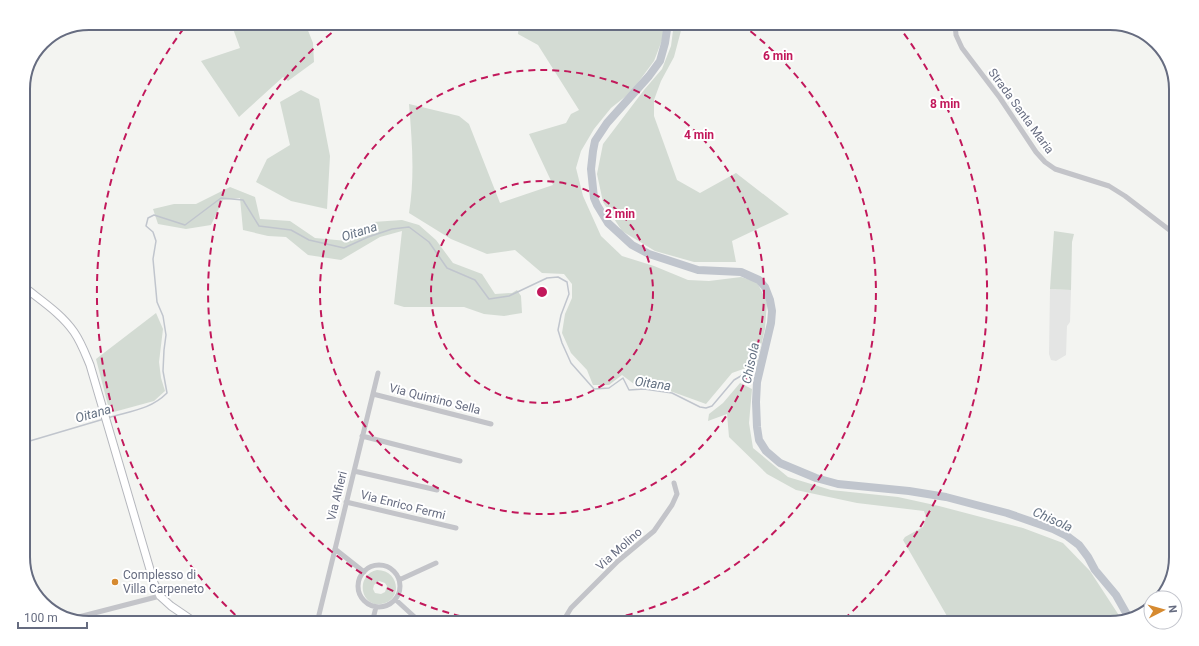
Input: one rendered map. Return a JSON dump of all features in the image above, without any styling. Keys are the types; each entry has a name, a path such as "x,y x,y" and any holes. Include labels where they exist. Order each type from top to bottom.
{"street":[{"name":"Strada Santa Maria","path":"956,30 956,35 962,48 1000,98 1036,152 1045,162 1055,169 1109,186 1125,196 1169,230"},
{"path":"30,292 62,318 73,331 83,347 154,583 160,596 186,616"},
{"name":"Via Alfieri","path":"319,616 378,373"},
{"name":"Via Quintino Sella","path":"373,394 492,424"},
{"path":"362,436 460,461"},
{"path":"354,471 437,490"},
{"name":"Via Molino","path":"566,616 571,608 618,561 654,530 672,505 676,494 674,483"},
{"name":"Via Enrico Fermi","path":"346,502 456,528"},
{"path":"335,549 364,572"},
{"path":"399,580 436,563"},
{"path":"374,566 380,566 392,570 399,580 399,592 396,600 386,606 376,607 366,603 359,592 358,585 360,578 364,572 374,566"},
{"path":"85,615 160,596"},
{"path":"396,600 414,616"},
{"path":"374,616 376,607"}],"shaded area":[{"path":"234,30 308,30 313,43 314,62 288,81 283,77 239,117 201,61 240,48"},
{"path":"518,30 664,30 664,35 654,61 631,92 611,108 594,129 581,151 576,168 583,196 601,236 622,256 654,266 688,280 709,281 741,277 757,282 767,302 765,329 757,364 732,373 706,404 659,387 634,384 622,375 609,385 593,385 587,370 571,353 562,333 565,314 572,298 572,284 564,274 542,273 515,250 487,254 451,239 409,213 412,186 412,145 409,104 459,116 469,124 500,203 553,185 529,134 566,123 571,114 579,110 538,45 518,34"},
{"path":"673,30 681,30 674,57 661,81 654,100 654,116 677,180 700,193 736,173 789,214 732,241 736,262 694,262 655,251 622,231 603,202 597,174 603,144 662,69 671,46"},
{"path":"301,90 319,99 330,156 327,209 291,201 256,182 267,159 290,145 280,102"},
{"path":"230,187 255,197 260,219 290,221 315,238 347,241 373,222 402,220 419,225 436,240 453,263 482,274 495,294 512,293 517,290 521,296 522,313 504,316 484,314 464,307 404,307 394,304 402,231 380,237 341,260 308,255 286,237 268,236 243,230 240,198 223,200 211,225 186,229 158,224 153,209 174,204 196,204"},
{"path":"1054,231 1074,234 1072,242 1071,290 1050,289"},
{"path":"1050,289 1071,290 1070,322 1067,326 1066,355 1056,361 1051,360 1049,354"},
{"path":"156,313 163,329 159,362 161,378 165,391 154,401 110,413 96,359"},
{"path":"740,383 752,389 749,423 753,448 788,477 831,490 898,497 939,506 1023,528 1063,543 1090,571 1119,615 947,616 903,540 905,537 923,527 926,517 924,511 857,503 796,490 767,474 729,437 727,414 708,421 709,414 723,403"},
{"path":"377,570 385,571 394,580 396,586 395,592 393,597 388,602 374,604 368,601 363,590 363,584 365,578 370,573","holes":["379,581 385,583 387,586 385,592 381,594 375,593 373,589 374,585"]}],"waterway":[{"name":"Oitana","path":"667,30 660,61 649,76 607,123 595,141 591,169 594,198 608,223 632,245 649,254 698,270 741,272 759,280 765,287 772,311 771,323 757,382 756,402 759,440 766,451 780,463 816,478 838,484 909,491 946,497 1007,513 1053,529 1067,536 1079,545 1095,570 1116,595 1127,614"},
{"name":"Oitana","path":"107,418 147,407 167,393 163,371 166,335 163,316 157,302 153,259 156,241 153,232 146,226 148,218 154,215 185,225 221,198 243,200 259,226 291,230 309,240 344,248 368,237 392,229 409,227 429,242 447,268 475,280 489,299 509,296 547,278 558,277 567,282 569,294 561,315 558,330 562,343 571,363 594,389 609,388 623,378 629,390 644,389 672,393 700,407 706,408 712,406 734,380 746,373 758,377"},
{"name":"Oitana","path":"30,441 104,419"}],"place":[{"name":"Complesso di Villa Carpeneto","path":"115,582"}],"water label":[{"name":"Chisola","path":"750,363"},
{"name":"Chisola","path":"1053,519"}]}
